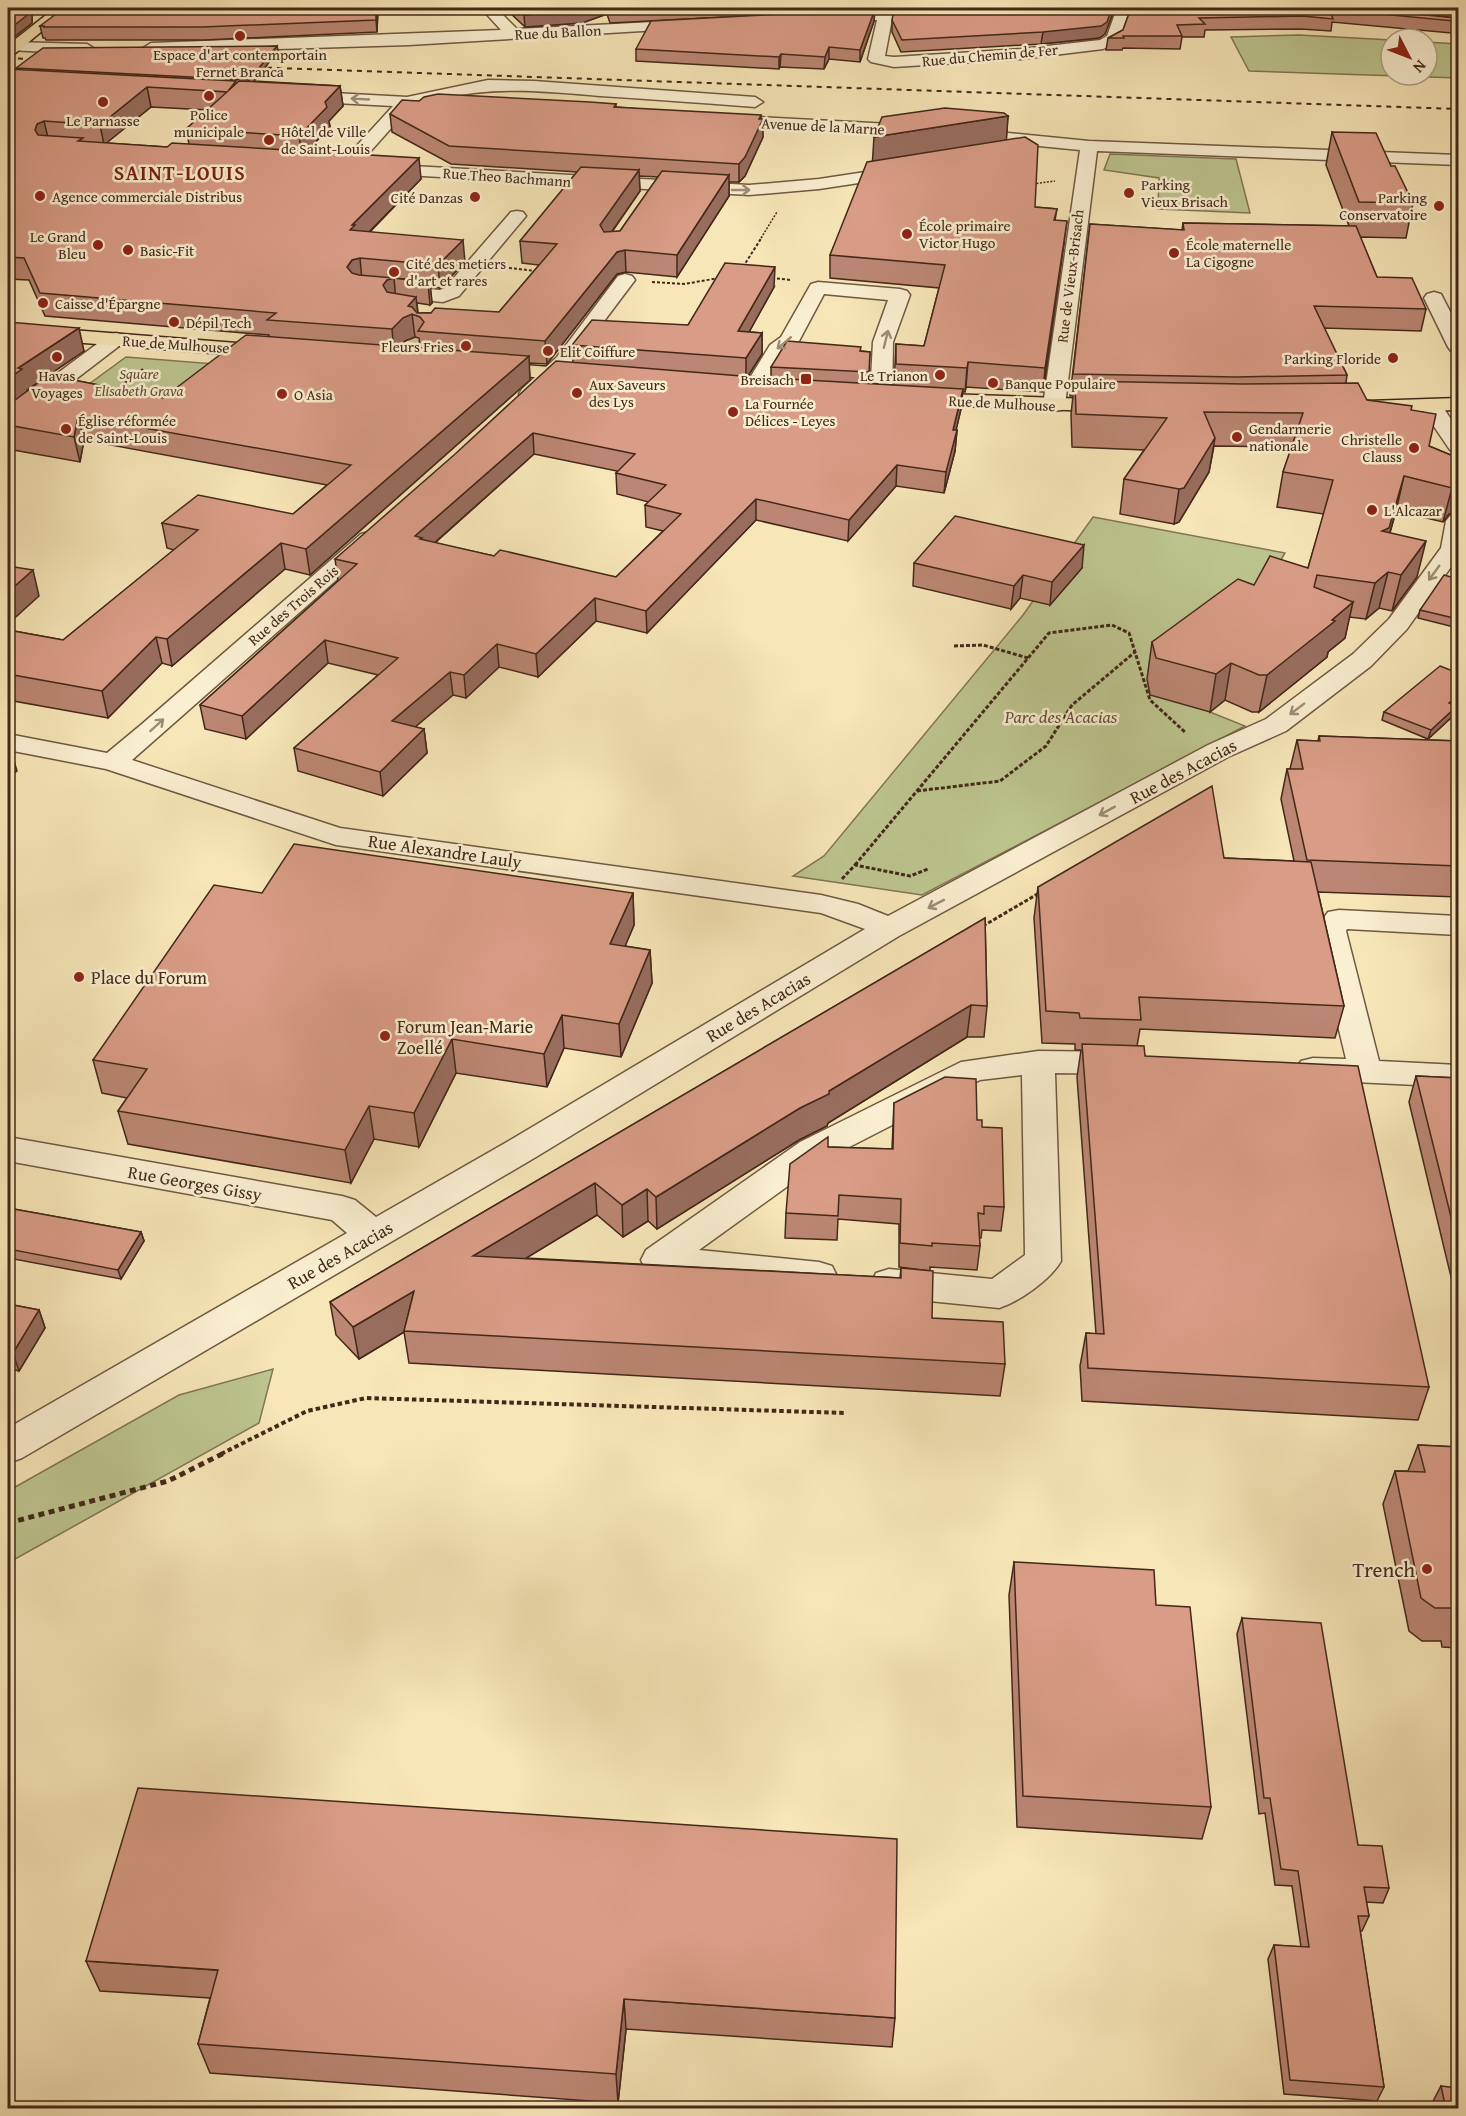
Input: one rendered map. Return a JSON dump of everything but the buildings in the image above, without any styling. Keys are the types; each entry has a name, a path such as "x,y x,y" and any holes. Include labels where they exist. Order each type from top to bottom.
{"main road":[{"path":"11,50 63,8"},
{"name":"Rue de Mulhouse","path":"8,331 295,353"},
{"path":"460,366 606,377"},
{"name":"Rue de Mulhouse","path":"860,395 1054,405 1141,406"},
{"path":"1345,407 1458,404"}],"street":[{"path":"488,8 514,35"},
{"name":"Rue du Chemin de Fer","path":"885,15 881,44 876,58 894,62 1021,54 1103,44 1114,39 1124,14 1124,8"},
{"path":"819,17 956,13"},
{"name":"Rue du Ballon","path":"140,48 446,38 704,24"},
{"path":"446,38 449,46 462,47"},
{"path":"11,50 99,49"},
{"path":"347,167 406,102 466,88 502,85 775,104"},
{"path":"276,94 465,105"},
{"path":"907,114 961,117"},
{"name":"Avenue de la Marne","path":"699,119 948,132 1015,147 1089,146 1458,160"},
{"path":"1015,147 1034,151 1058,147 1089,146"},
{"name":"Rue de Vieux-Brisach","path":"1054,405 1089,146"},
{"name":"Rue Theo Bachmann","path":"325,166 650,193 775,190 920,168"},
{"path":"435,313 373,299 443,296 452,292 517,216"},
{"path":"513,409 552,373 579,343 625,280"},
{"path":"754,388 777,349 789,341 818,288 900,294 883,342 881,397"},
{"path":"1434,298 1458,346"},
{"path":"8,420 116,339"},
{"path":"1431,406 1458,445"},
{"name":"Rue des Acacias","path":"8,1447 374,1236 899,923 1218,751 1276,725 1370,652 1398,624 1456,548 1458,521"},
{"name":"Rue des Trois Rois","path":"112,762 152,730 384,525"},
{"name":"Rue Alexandre Lauly","path":"8,742 112,762 336,836 821,904 850,910 869,918 899,923"},
{"path":"1365,1071 1330,930 1339,920 1458,925"},
{"path":"1038,1062 1043,1261 999,1294 659,1260 812,1151 972,1070 1038,1062 1154,1064"},
{"path":"1283,1068 1458,1076"},
{"name":"Rue Georges Gissy","path":"8,1149 342,1209 374,1236"}],"path":[{"path":"1029,185 1062,180 1083,180"},
{"path":"738,275 777,212"},
{"path":"771,278 794,281 818,288"},
{"path":"111,393 156,359 164,343"},
{"path":"855,865 1049,633 1112,625 1129,633 1150,700 1189,735"},
{"path":"954,646 983,645 1028,658"},
{"path":"917,791 1000,781 1046,746 1072,705 1135,652"},
{"path":"980,928 1050,886"},
{"path":"8,1523 168,1481 307,1411 366,1398 845,1413"}],"green space":[{"path":"1299,35 1379,39 1379,75 1249,71 1231,37"},
{"path":"1439,43 1458,44 1458,78 1439,77"},
{"path":"1110,154 1236,159 1250,213 1158,209 1159,178 1104,170"},
{"name":"Square Elisabeth Grava","path":"126,357 216,364 159,409 74,395"},
{"name":"Parc des Acacias","path":"1093,517 1285,553 1265,587 1210,712 1245,726 922,895 793,876 824,856 1023,615"},
{"path":"273,1369 259,1423 8,1563 8,1491 179,1395"}],"tunnel":[{"path":"414,345 426,330"}],"railway":[{"path":"8,58 43,60"},
{"path":"247,67 1458,109"}],"place":[{"name":"Espace d'art contemportain Fernet Branca","path":"240,36"},
{"name":"Police municipale","path":"209,96"},
{"name":"Le Parnasse","path":"103,102"},
{"name":"Hôtel de Ville de Saint-Louis","path":"269,140"},
{"name":"Parking Vieux Brisach","path":"1129,193"},
{"name":"Agence commerciale Distribus","path":"40,196"},
{"name":"Cité Danzas","path":"475,197"},
{"name":"Parking Conservatoire","path":"1439,206"},
{"name":"École primaire Victor Hugo","path":"907,234"},
{"name":"Le Grand Bleu","path":"98,245"},
{"name":"Basic-Fit","path":"128,250"},
{"name":"École maternelle La Cigogne","path":"1174,253"},
{"name":"Cité des metiers d'art et rares","path":"394,272"},
{"name":"Caisse d'Épargne","path":"43,303"},
{"name":"Dépil Tech","path":"174,322"},
{"name":"Fleurs Fries","path":"466,346"},
{"name":"Elit Coiffure","path":"548,351"},
{"name":"Havas Voyages","path":"57,357"},
{"name":"Parking Floride","path":"1393,358"},
{"name":"Le Trianon","path":"940,375"},
{"name":"Breisach","path":"806,379"},
{"name":"Banque Populaire","path":"993,383"},
{"name":"Aux Saveurs des Lys","path":"577,393"},
{"name":"O Asia","path":"282,394"},
{"name":"La Fournée Délices - Leyes","path":"733,412"},
{"name":"Église réformée de Saint-Louis","path":"66,429"},
{"name":"Gendarmerie nationale","path":"1237,437"},
{"name":"Christelle Clauss","path":"1414,448"},
{"name":"L'Alcazar","path":"1372,510"},
{"name":"Place du Forum","path":"79,977"},
{"name":"Forum Jean-Marie Zoellé","path":"385,1036"},
{"name":"Trench","path":"1427,1569"}],"district":[{"name":"SAINT-LOUIS","path":"180,172"}]}
